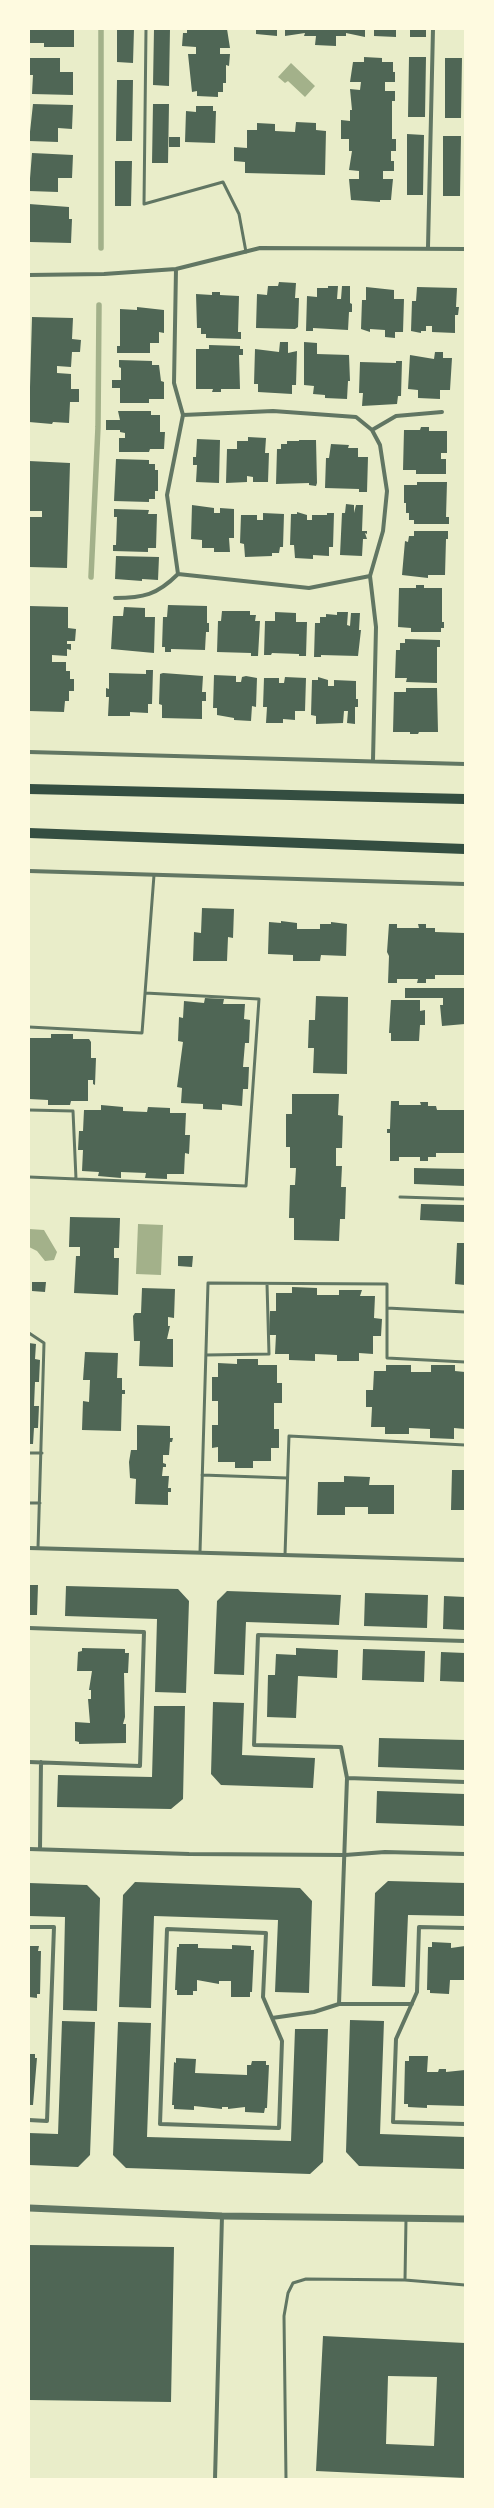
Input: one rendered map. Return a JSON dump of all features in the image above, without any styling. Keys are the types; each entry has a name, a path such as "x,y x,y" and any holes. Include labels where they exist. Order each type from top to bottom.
{"main road":[{"path":"29,789 465,799"},
{"path":"29,833 465,849"}],"street":[{"path":"428,247 433,29"},
{"path":"29,275 104,274 176,269 260,248 428,247 465,249"},
{"path":"176,269 174,383 183,415 167,495 178,574"},
{"path":"183,415 273,410 356,417 372,430 380,446 386,491 383,531 370,576 376,627 373,760"},
{"path":"372,430 396,416 442,412"},
{"path":"178,574 309,588 370,576"},
{"path":"115,598 139,598 164,588 178,574"},
{"path":"29,752 373,760 465,764"},
{"path":"29,871 465,884"},
{"path":"29,1548 465,1560"},
{"path":"29,1628 144,1632 140,1766 29,1762"},
{"path":"339,2004 347,1778 341,1747 254,1745 258,1635 465,1641"},
{"path":"40,1849 41,1762"},
{"path":"347,1778 465,1782"},
{"path":"29,1849 188,1854 345,1855 385,1852 465,1854"},
{"path":"465,1928 419,1926 417,1992 396,2039 393,2122 465,2124"},
{"path":"29,1927 54,1927 47,2121 29,2120"},
{"path":"167,1929 266,1933 263,1997 272,2018 282,2041 279,2128 160,2124 167,1929"},
{"path":"272,2018 314,2012 339,2004 412,2004"},
{"path":"29,2208 222,2216 465,2219"},
{"path":"215,2479 222,2216"}],"lane":[{"path":"146,29 144,204 223,182 239,214 246,252"},
{"path":"29,1028 142,1034 154,875"},
{"path":"29,1177 246,1186 259,999 145,992"},
{"path":"29,1110 73,1111 76,1179"},
{"path":"400,1197 465,1199"},
{"path":"200,1552 208,1283 387,1284 387,1358 465,1362"},
{"path":"206,1355 269,1354 267,1284"},
{"path":"387,1308 465,1312"},
{"path":"29,1333 44,1343 42,1453 38,1548"},
{"path":"285,1555 288,1436 465,1445"},
{"path":"29,1453 42,1453"},
{"path":"202,1475 287,1478"},
{"path":"29,1503 40,1503"},
{"path":"405,2280 406,2219"},
{"path":"286,2479 284,2316 288,2293 293,2283 306,2279 405,2280 465,2284"}],"shaded area":[{"path":"291,63 315,86 305,97 288,81 285,83 278,77"},
{"path":"138,1224 163,1225 161,1275 136,1274"},
{"path":"29,1229 44,1230 57,1252 54,1260 45,1261 37,1251 29,1247"}],"building":[{"path":"29,29 74,29 74,47 44,47 44,43 29,43"},
{"path":"117,29 134,29 133,63 117,62"},
{"path":"154,29 170,29 169,86 153,85"},
{"path":"187,29 227,29 230,48 220,48 220,54 230,54 229,66 226,65 226,83 223,83 223,92 218,92 218,97 197,96 197,91 192,92 188,54 196,54 196,47 182,46 183,33 187,33"},
{"path":"256,29 277,29 277,36 256,34"},
{"path":"285,29 365,29 365,37 346,33 346,36 336,36 336,46 315,45 316,36 304,36 305,33 285,36"},
{"path":"374,29 396,29 396,37 374,36"},
{"path":"410,29 426,29 426,37 410,37"},
{"path":"364,57 382,58 382,62 393,62 393,72 395,72 395,82 385,82 385,91 395,91 395,101 392,101 392,139 396,139 396,151 391,151 391,161 394,161 394,171 383,171 383,179 393,179 391,200 380,200 380,202 351,200 349,179 359,179 359,171 349,170 352,151 349,151 349,139 341,139 341,120 350,121 350,110 352,110 350,89 360,90 361,82 350,82 353,62 364,62"},
{"path":"409,57 426,57 425,117 408,117"},
{"path":"29,58 60,58 60,72 73,72 73,95 32,94 33,75 29,75"},
{"path":"445,58 462,58 461,118 445,118"},
{"path":"117,80 133,80 132,141 116,141"},
{"path":"33,104 73,105 72,129 58,128 58,142 29,141"},
{"path":"153,104 169,104 168,163 152,163"},
{"path":"196,106 213,106 213,111 216,111 215,143 185,142 186,111 196,112"},
{"path":"296,122 316,123 316,130 326,131 325,175 245,173 245,162 234,161 234,147 247,148 247,130 257,130 257,123 275,124 275,131 295,132"},
{"path":"407,134 424,135 423,195 407,195"},
{"path":"443,136 461,136 460,196 443,196"},
{"path":"169,137 180,137 180,147 169,147"},
{"path":"32,153 73,155 72,178 58,178 58,192 29,191"},
{"path":"115,161 132,161 131,206 115,206"},
{"path":"29,204 69,207 69,219 72,219 71,243 30,242"},
{"path":"279,282 296,283 295,298 299,298 298,327 295,329 256,328 257,294 267,295 268,286 278,286"},
{"path":"328,286 338,286 337,299 341,299 342,286 350,286 350,303 352,304 352,312 349,312 348,330 313,328 313,331 306,331 307,296 317,297 317,288 328,288"},
{"path":"366,287 394,290 394,299 404,299 403,332 395,332 395,338 385,337 385,330 370,329 370,332 361,329 362,300 366,300"},
{"path":"417,287 457,288 456,307 459,307 458,315 455,315 455,333 432,332 432,326 426,326 426,331 421,331 421,333 411,331 412,301 416,301"},
{"path":"212,292 220,292 220,295 239,296 238,332 241,332 241,339 206,338 206,334 201,334 201,328 197,328 196,294 212,295"},
{"path":"137,307 164,310 164,333 159,332 159,343 150,343 150,353 117,353 117,346 120,346 120,309 137,310"},
{"path":"32,317 73,318 72,339 81,340 80,352 72,352 71,367 57,366 57,373 71,374 71,389 79,389 79,402 70,402 69,423 53,422 52,424 29,422"},
{"path":"280,342 288,342 288,353 297,351 296,385 292,385 292,394 258,392 258,384 254,384 255,349 279,352"},
{"path":"304,342 317,343 317,354 349,355 350,381 348,381 347,399 325,398 325,395 313,394 314,386 304,385"},
{"path":"209,345 240,346 240,349 243,349 243,355 239,355 240,389 221,389 221,392 212,392 213,389 196,389 196,349 209,349"},
{"path":"435,352 443,352 443,358 452,358 450,390 440,390 440,399 418,398 418,390 408,389 410,355 434,359"},
{"path":"119,360 152,361 152,365 159,365 161,381 164,382 164,399 149,399 149,403 120,403 120,388 112,388 112,380 121,380"},
{"path":"396,361 402,361 401,396 398,396 397,404 362,406 363,393 359,393 360,362 396,363"},
{"path":"118,411 151,411 151,415 160,415 160,432 165,432 164,449 150,449 149,452 119,452 119,438 125,438 125,433 120,432 120,430 106,430 106,420 120,420"},
{"path":"421,427 429,427 429,431 447,431 447,453 441,453 441,459 446,459 446,474 416,474 416,470 403,470 404,430 420,430"},
{"path":"248,437 266,438 265,453 269,453 268,482 253,482 253,477 247,476 247,482 226,483 227,449 237,449 237,441 248,441"},
{"path":"197,439 220,440 219,483 196,482 197,465 193,465 193,457 196,457"},
{"path":"316,440 316,486 309,485 309,483 276,484 277,449 281,449 281,444 287,444 287,441"},
{"path":"331,444 349,445 348,448 358,448 358,457 368,457 367,492 359,492 359,489 325,488 326,458 329,458"},
{"path":"116,459 149,460 149,464 155,464 155,470 158,470 158,491 155,491 155,499 149,499 149,502 114,501"},
{"path":"29,461 70,463 67,568 29,567 29,517 42,517 42,511 29,511"},
{"path":"417,482 447,482 446,517 449,517 449,524 414,524 414,520 409,520 409,513 406,513 406,503 404,503 404,485 417,485"},
{"path":"346,504 354,505 354,513 356,505 363,505 362,531 367,531 367,534 365,533 367,539 363,539 362,556 340,555 342,513 345,513"},
{"path":"192,505 214,508 214,513 220,513 220,508 234,509 234,538 229,538 230,552 214,552 214,548 202,548 202,540 191,539"},
{"path":"114,509 149,510 148,514 157,514 156,548 148,548 148,552 113,551 113,545 116,545 117,517 114,517"},
{"path":"297,512 307,515 307,520 312,520 312,515 327,515 327,513 334,513 333,547 329,547 329,556 313,555 313,559 295,558 294,545 290,545 291,514 297,514"},
{"path":"263,513 284,514 283,547 280,547 279,553 272,553 272,556 245,557 244,544 240,543 241,515 257,515 257,520 263,520"},
{"path":"414,531 448,531 448,539 446,539 445,575 428,575 428,578 402,575 405,541 408,542 409,536 414,536"},
{"path":"116,556 159,557 158,580 142,579 142,581 115,579"},
{"path":"416,585 424,585 424,588 442,588 442,622 444,622 444,628 441,628 441,632 411,632 411,628 398,627 399,588 416,588"},
{"path":"168,605 207,606 207,623 209,623 209,632 206,632 205,650 171,649 171,652 165,652 165,647 162,647 163,617 167,617"},
{"path":"29,606 68,607 68,628 76,629 75,641 67,641 67,644 71,644 71,650 67,649 67,656 52,655 52,662 66,662 66,671 70,671 70,679 74,679 74,691 69,691 69,701 65,701 64,712 29,711"},
{"path":"124,607 145,608 145,617 155,617 154,653 111,649 113,616 123,616"},
{"path":"222,611 250,611 250,615 256,615 255,621 260,621 258,656 251,656 251,653 217,652 218,621 221,621"},
{"path":"275,612 296,613 296,622 307,622 306,656 299,656 299,654 272,653 271,655 264,655 265,621 275,621"},
{"path":"337,612 348,612 347,625 350,626 351,613 360,613 359,630 361,630 358,656 321,655 321,657 314,657 315,623 320,623 320,617 326,617 326,614 337,615"},
{"path":"405,639 440,640 440,647 437,647 437,683 406,682 407,678 395,678 396,650 400,650 400,643 405,643"},
{"path":"146,670 153,670 152,704 148,704 148,713 130,712 130,716 108,716 109,697 106,697 106,688 109,689 109,673 146,674"},
{"path":"160,674 203,676 202,692 206,692 206,701 202,701 202,719 162,718 162,705 159,704"},
{"path":"214,675 236,676 236,682 241,682 242,677 246,676 257,678 256,707 252,706 251,721 234,720 234,718 217,715 217,708 213,708"},
{"path":"285,677 306,678 305,711 295,711 295,720 283,719 283,723 266,723 267,707 263,707 264,678 279,678 279,683 284,683"},
{"path":"318,677 328,680 328,686 334,686 334,680 356,681 356,699 358,699 358,707 355,707 355,724 347,723 348,711 344,711 343,723 316,724 316,716 311,715 312,680 318,680"},
{"path":"406,688 437,688 438,732 419,732 418,734 410,734 410,732 393,732 394,692 406,692"},
{"path":"202,908 234,909 233,938 228,937 227,961 193,961 194,932 201,933"},
{"path":"281,921 297,923 297,929 320,929 320,924 331,924 331,922 347,924 346,956 321,955 320,961 293,961 293,955 268,954 269,922 281,923"},
{"path":"389,924 397,924 397,928 419,928 418,924 426,924 426,928 435,928 435,932 465,933 465,975 435,975 435,979 426,979 426,983 417,983 418,979 397,979 397,983 388,983 389,956 387,952"},
{"path":"405,988 465,988 465,1024 442,1026 440,1005 443,1005 443,998 405,998"},
{"path":"316,996 348,997 347,1074 313,1073 314,1048 308,1048 309,1020 315,1020"},
{"path":"205,998 224,999 223,1004 245,1004 244,1019 250,1020 249,1043 245,1043 243,1067 249,1067 248,1089 243,1089 242,1106 222,1104 222,1110 203,1109 203,1104 181,1103 182,1088 177,1087 183,1042 178,1041 179,1017 183,1018 184,1001 204,1003"},
{"path":"391,1000 420,1000 420,1011 425,1010 425,1025 420,1025 419,1041 391,1041 391,1033 389,1033"},
{"path":"51,1034 73,1034 73,1039 89,1039 91,1042 91,1058 96,1058 95,1085 93,1084 93,1080 88,1080 88,1101 71,1101 70,1105 48,1105 48,1100 29,1099 29,1038 51,1038"},
{"path":"292,1094 339,1094 338,1115 343,1116 342,1148 336,1148 336,1166 342,1166 341,1187 346,1187 345,1219 340,1219 339,1241 294,1240 294,1218 289,1218 290,1185 295,1185 296,1168 290,1168 290,1147 286,1147 286,1114 292,1114"},
{"path":"391,1101 399,1101 399,1105 421,1105 420,1102 428,1102 428,1106 436,1106 437,1110 465,1110 465,1153 436,1153 436,1157 428,1157 428,1161 420,1161 420,1157 399,1157 399,1161 390,1161 390,1133 387,1133 387,1129 390,1129"},
{"path":"101,1105 123,1107 123,1111 147,1112 148,1107 170,1108 170,1113 186,1113 185,1135 190,1135 189,1154 185,1153 184,1174 167,1174 167,1179 145,1178 146,1173 121,1172 121,1178 98,1176 99,1172 82,1171 83,1150 78,1150 79,1131 83,1131 84,1110 101,1110"},
{"path":"414,1168 465,1169 465,1186 414,1184"},
{"path":"421,1204 465,1205 465,1222 420,1220"},
{"path":"70,1217 120,1218 119,1248 114,1248 114,1258 119,1258 118,1295 74,1293 76,1256 80,1256 80,1247 69,1247"},
{"path":"457,1243 465,1243 465,1285 455,1284"},
{"path":"178,1256 193,1256 192,1267 178,1266"},
{"path":"32,1282 46,1282 45,1292 32,1291"},
{"path":"292,1287 317,1288 317,1295 339,1295 339,1290 362,1290 360,1296 375,1296 374,1318 382,1319 381,1336 373,1336 373,1354 359,1353 359,1361 337,1361 337,1355 315,1354 315,1361 289,1360 289,1354 275,1354 276,1335 269,1335 270,1311 276,1311 276,1293 292,1293"},
{"path":"142,1288 175,1289 174,1318 168,1317 168,1326 170,1326 167,1339 173,1339 173,1367 139,1366 140,1341 134,1341 133,1316 135,1313 141,1313"},
{"path":"29,1343 36,1344 35,1359 40,1360 39,1382 35,1382 34,1406 39,1406 38,1428 34,1428 33,1444 29,1444"},
{"path":"85,1352 118,1353 117,1378 122,1378 122,1390 125,1390 125,1394 122,1394 121,1431 82,1430 83,1401 89,1402 90,1380 83,1380"},
{"path":"237,1359 258,1359 258,1365 277,1365 277,1383 282,1383 282,1403 274,1403 274,1429 279,1429 279,1448 271,1448 271,1461 253,1461 253,1468 235,1468 235,1462 218,1462 218,1447 212,1448 212,1425 218,1425 218,1401 212,1401 212,1377 218,1377 218,1363 237,1364"},
{"path":"386,1365 411,1365 411,1372 431,1372 431,1365 455,1365 455,1371 465,1372 465,1429 454,1428 454,1439 430,1438 430,1429 409,1428 409,1434 385,1434 385,1427 371,1427 372,1407 366,1407 366,1390 373,1390 374,1371 386,1371"},
{"path":"137,1425 170,1426 170,1438 173,1438 172,1442 170,1442 169,1455 163,1455 163,1463 166,1464 166,1467 163,1467 162,1476 169,1476 168,1488 171,1488 171,1492 168,1492 168,1505 135,1504 136,1479 130,1478 129,1462 131,1450 137,1450"},
{"path":"452,1470 465,1470 465,1510 451,1510"},
{"path":"344,1476 370,1477 369,1485 394,1485 394,1514 368,1514 368,1507 345,1507 345,1515 317,1515 318,1482 344,1482"},
{"path":"29,1585 38,1585 37,1615 29,1615"},
{"path":"66,1586 178,1589 189,1601 186,1693 155,1692 157,1619 65,1616"},
{"path":"227,1591 341,1595 339,1625 246,1622 244,1675 214,1674 217,1601"},
{"path":"365,1593 428,1595 427,1628 364,1626"},
{"path":"444,1596 465,1597 465,1630 443,1629"},
{"path":"82,1648 125,1649 125,1653 129,1653 128,1673 124,1673 125,1717 123,1724 126,1724 126,1743 79,1744 79,1742 75,1741 75,1722 90,1723 88,1699 91,1699 91,1690 89,1690 92,1671 77,1671 78,1652 82,1651"},
{"path":"296,1648 338,1650 337,1678 298,1676 296,1718 267,1717 268,1675 275,1675 276,1654 296,1655"},
{"path":"363,1649 425,1651 424,1682 362,1680"},
{"path":"441,1652 465,1653 465,1682 440,1681"},
{"path":"213,1702 244,1703 242,1755 315,1758 313,1788 221,1785 211,1774"},
{"path":"154,1706 185,1706 183,1799 171,1809 57,1807 58,1775 152,1777"},
{"path":"379,1738 465,1740 465,1770 378,1767"},
{"path":"377,1791 465,1794 465,1826 376,1823"},
{"path":"388,1881 465,1883 465,1916 408,1915 405,1987 372,1986 375,1893"},
{"path":"135,1882 300,1888 312,1901 309,1993 275,1992 278,1920 154,1916 151,2008 119,2007 123,1895"},
{"path":"29,1883 87,1885 100,1898 97,2011 63,2010 65,1917 29,1916"},
{"path":"432,1942 451,1943 451,1948 465,1946 465,1980 450,1980 449,1994 430,1993 430,1990 427,1990 428,1947 432,1947"},
{"path":"179,1944 198,1944 198,1948 232,1949 232,1945 251,1946 251,1950 254,1950 252,1992 250,1992 250,1997 231,1997 231,1981 219,1981 219,1984 197,1980 197,1991 193,1991 193,1995 177,1995 177,1990 175,1990 177,1947 179,1947"},
{"path":"29,1946 39,1946 38,1951 41,1951 40,1994 37,1994 37,1998 29,1997"},
{"path":"350,2020 384,2021 380,2134 465,2137 465,2169 359,2166 346,2152"},
{"path":"62,2021 95,2022 90,2155 78,2167 29,2165 29,2133 58,2134"},
{"path":"118,2022 151,2023 147,2137 291,2141 295,2029 328,2029 323,2162 310,2174 126,2168 113,2155"},
{"path":"29,2054 35,2054 35,2058 37,2058 33,2105 29,2105"},
{"path":"409,2056 428,2056 427,2072 438,2072 439,2069 446,2069 446,2072 465,2070 465,2106 427,2105 427,2108 408,2107 408,2104 404,2104 405,2061 409,2061"},
{"path":"176,2058 196,2059 195,2073 247,2075 247,2065 251,2065 252,2061 266,2061 266,2065 269,2065 267,2108 265,2108 264,2113 245,2112 245,2107 228,2109 228,2107 222,2107 222,2109 194,2106 194,2110 174,2109 174,2105 172,2105 174,2062 176,2063"},
{"path":"29,2245 174,2247 171,2402 29,2400"},
{"path":"323,2336 465,2343 465,2478 316,2471","holes":["388,2376 437,2377 434,2446 386,2444"]}],"waterway":[{"path":"101,29 101,248"},
{"path":"91,577 98,427 99,305"}]}
